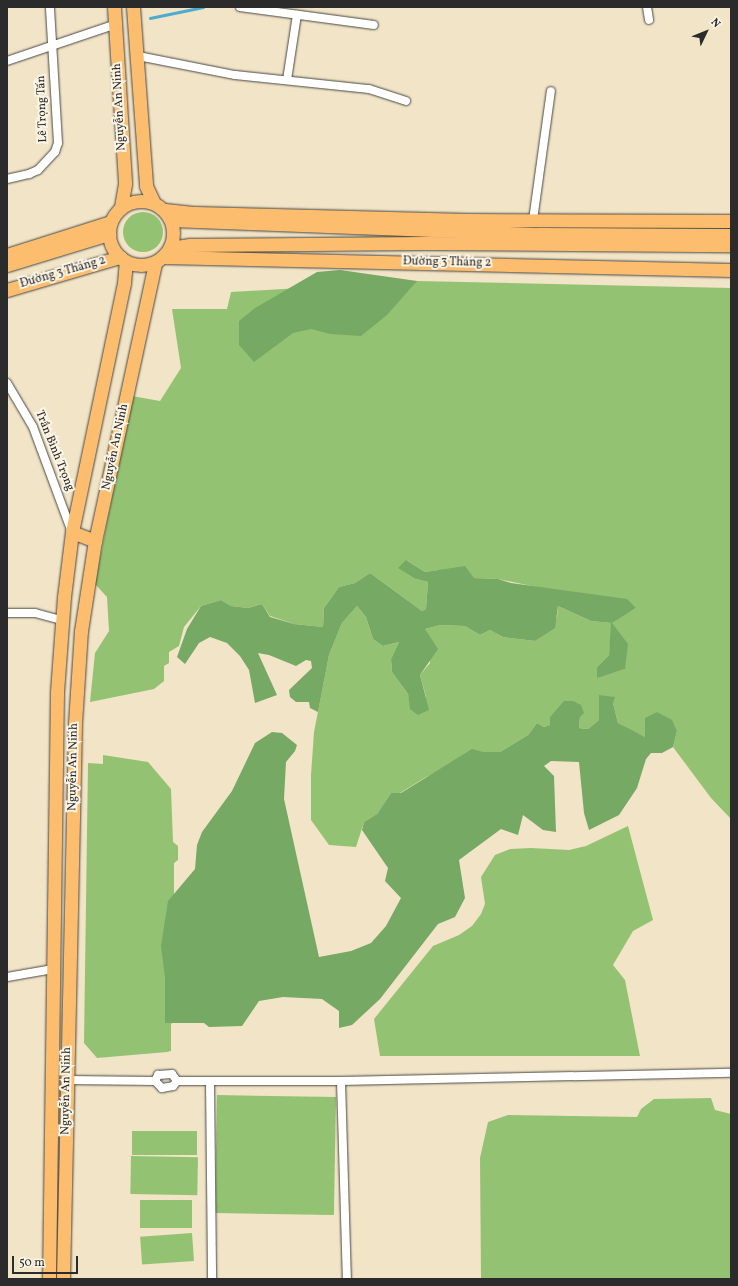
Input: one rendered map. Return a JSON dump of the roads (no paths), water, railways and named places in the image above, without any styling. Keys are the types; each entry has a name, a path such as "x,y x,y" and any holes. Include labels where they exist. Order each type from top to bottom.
{"main road":[{"name":"Nguyễn An Ninh","path":"114,7 124,184 121,207"},
{"name":"Nguyễn An Ninh","path":"133,7 138,56 146,186 163,211"},
{"path":"163,211 174,229 163,256 145,265 120,257 110,228 121,207 137,201 163,211 531,234 731,235"},
{"path":"163,211 195,213 533,220 731,221"},
{"path":"7,254 110,228"},
{"name":"Đường 3 Tháng 2","path":"7,265 110,228"},
{"name":"Đường 3 Tháng 2","path":"163,256 190,245 425,243 731,245"},
{"name":"Nguyễn An Ninh","path":"63,1279 75,723 81,631 95,541 163,256"},
{"name":"Đường 3 Tháng 2","path":"163,256 731,270"},
{"name":"Nguyễn An Ninh","path":"49,1279 56,724 62,620 72,532 124,283 120,257"},
{"name":"Đường 3 Tháng 2","path":"7,282 120,257"},
{"name":"Đường 3 Tháng 2","path":"7,290 120,257"},
{"path":"72,532 95,541"},
{"path":"69,564 91,565"},
{"path":"56,724 75,723"},
{"path":"51,1081 67,1080"}],"street":[{"name":"Lê Trọng Tấn","path":"7,179 29,174 46,163 55,152 58,143 50,7"},
{"path":"240,7 374,25"},
{"path":"647,7 649,20"},
{"path":"286,80 297,15"},
{"path":"7,61 116,24"},
{"path":"138,56 234,74 370,89 406,101"},
{"path":"533,220 551,91"},
{"name":"Trần Bình Trọng","path":"7,383 38,438 72,532"},
{"path":"7,613 35,613 62,620"},
{"path":"7,977 53,969"},
{"path":"177,1081 341,1081 731,1073"},
{"path":"155,1081 158,1075 172,1074 177,1081"},
{"path":"67,1080 155,1081 162,1088 173,1086 177,1081"},
{"path":"210,1081 212,1279"},
{"path":"341,1081 347,1279"}],"waterway":[{"path":"150,18 203,7"}]}
